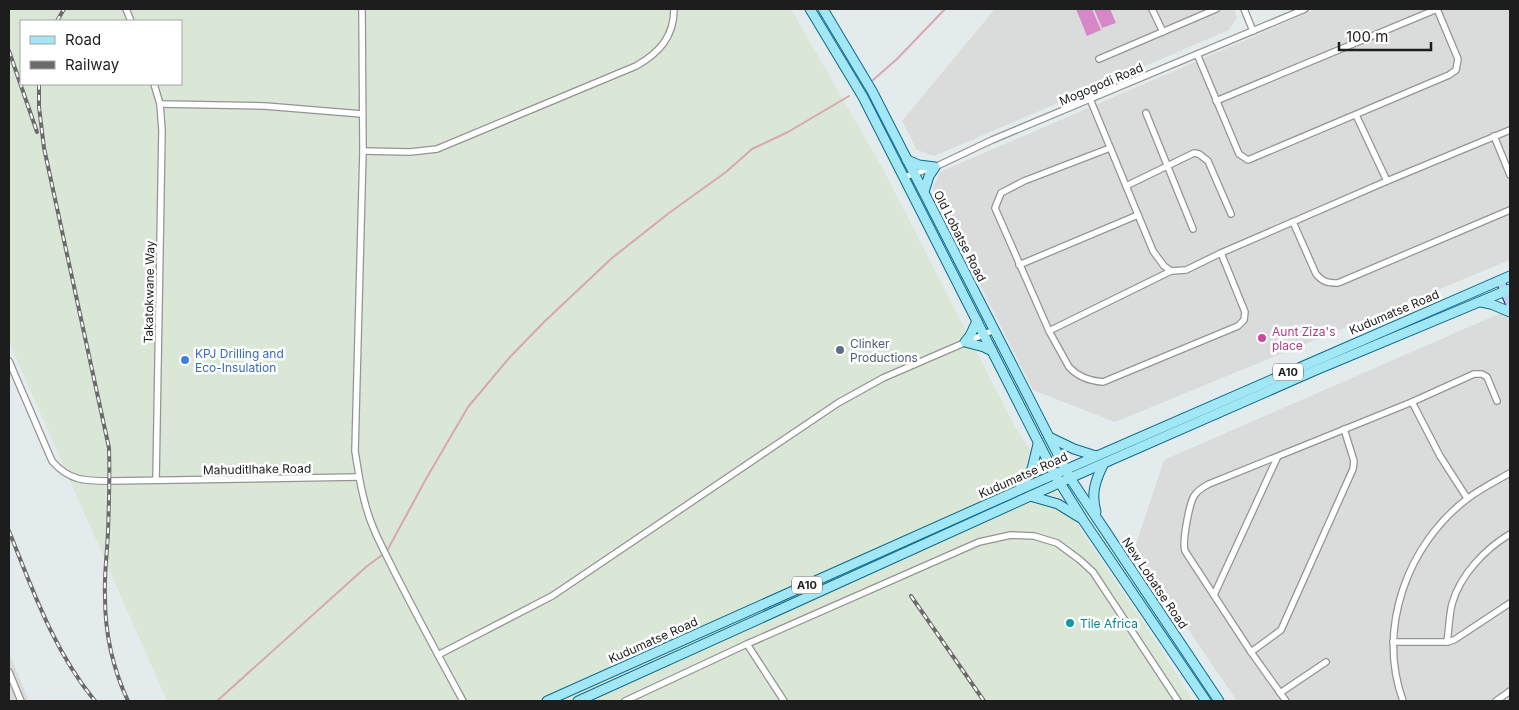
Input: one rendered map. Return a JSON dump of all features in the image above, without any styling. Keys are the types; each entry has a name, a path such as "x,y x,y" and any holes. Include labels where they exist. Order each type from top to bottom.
{"main road":[{"path":"810,9 863,97 1057,479 1206,701"},
{"name":"Old Lobatse Road","path":"823,9 872,91 1068,474"},
{"path":"907,160 919,166 935,167"},
{"path":"924,192 929,176 935,167"},
{"name":"Kudumatse Road","path":"578,701 1030,496 1096,456 1510,276"},
{"name":"Kudumatse Road","path":"1068,474 1103,465 1316,370 1507,291"},
{"path":"1481,302 1510,312"},
{"path":"977,321 965,342 992,351"},
{"path":"1049,437 1074,449 1096,456"},
{"path":"1019,490 1032,469 1038,444"},
{"path":"1098,520 1093,496 1095,483 1103,465"},
{"name":"New Lobatse Road","path":"1068,474 1219,701"},
{"name":"Kudumatse Road","path":"548,701 1019,490 1057,479"},
{"path":"1030,496 1058,504 1083,520"}],"street":[{"path":"362,9 363,151 355,451 367,512 383,550 463,701"},
{"path":"363,151 410,152 437,149 636,66 652,57 663,46 669,34 674,9"},
{"path":"1152,9 1163,32"},
{"path":"1099,59 1216,9"},
{"path":"1244,9 1253,30"},
{"name":"Mogogodi Road","path":"904,177 935,167 992,140 1305,9"},
{"path":"1197,54 1216,101 1240,154 1248,160 1450,75 1456,70 1458,59 1437,9 1216,101"},
{"name":"Takatokwane Way","path":"154,85 160,104 162,130 156,480"},
{"path":"1090,99 1159,261 1171,271"},
{"path":"160,104 264,106 362,114"},
{"path":"1146,112 1192,229"},
{"path":"1356,115 1387,181"},
{"path":"1049,331 1171,271 1186,270 1387,181 1510,130"},
{"path":"1494,136 1510,175"},
{"path":"1110,148 1024,181 1001,193 995,208 1049,331 1069,367 1094,382 1103,382 1238,326 1244,320 1245,312 1221,253"},
{"path":"1126,186 1194,153 1208,161 1231,214"},
{"path":"1294,222 1316,274 1321,280 1328,283 1338,283 1510,210"},
{"path":"1019,264 1138,215"},
{"path":"1500,280 1507,291 1510,304"},
{"path":"438,655 552,596 838,402 883,378 994,330"},
{"name":"Mahuditlhake Road","path":"9,361 45,448 52,461 60,470 71,477 82,480 359,477"},
{"path":"1286,701 1251,652 1185,551 1183,546 1193,498 1199,489 1412,402 1474,374 1482,374 1486,378 1497,401"},
{"path":"1412,402 1440,456 1467,498"},
{"path":"1251,652 1281,630 1353,469 1354,461 1344,429"},
{"path":"1214,594 1277,458"},
{"path":"1403,701 1396,673 1393,642 1396,613 1410,570 1426,542 1467,498 1510,473"},
{"path":"1447,642 1451,606 1456,591 1476,562 1490,548 1510,534"},
{"path":"625,701 747,644 979,542 1011,535 1034,536 1057,543 1093,572 1178,701"},
{"path":"1393,642 1447,642 1461,637 1510,603"},
{"path":"747,644 784,701"},
{"path":"1280,693 1326,662"},
{"path":"9,672 22,701"},
{"path":"1496,701 1510,691"}],"shaded area":[{"path":"9,9 791,9 884,171 1014,425 1193,701 167,701 9,342"},
{"path":"995,9 1234,9 1237,17 1229,30 934,156 917,150 902,121"},
{"path":"1076,9 1092,9 1101,30 1087,36"},
{"path":"1094,9 1110,9 1116,23 1102,28"},
{"path":"1317,9 1510,9 1510,260 1115,422 1033,390 936,198 933,187 940,172"},
{"path":"1510,309 1510,701 1237,701 1134,550 1164,460"},
{"path":"9,653 29,701 9,701"}],"waterway":[{"path":"873,80 897,59 945,9"},
{"path":"388,549 468,407 510,357 544,322 612,258 669,213 726,172 752,149 788,132 849,96"},
{"path":"217,701 366,567 382,555"}],"railway":[{"path":"58,20 64,9"},
{"path":"9,51 20,83"},
{"path":"21,85 37,132"},
{"path":"39,85 39,107 44,148 109,448 105,610 114,664 128,701"},
{"path":"9,531 56,641 95,701"},
{"path":"911,596 984,701"}],"place":[{"name":"Aunt Ziza's place","path":"1262,338"},
{"name":"Clinker Productions","path":"840,350"},
{"name":"KPJ Drilling and Eco-Insulation","path":"185,360"},
{"name":"Tile Africa","path":"1070,623"}]}
